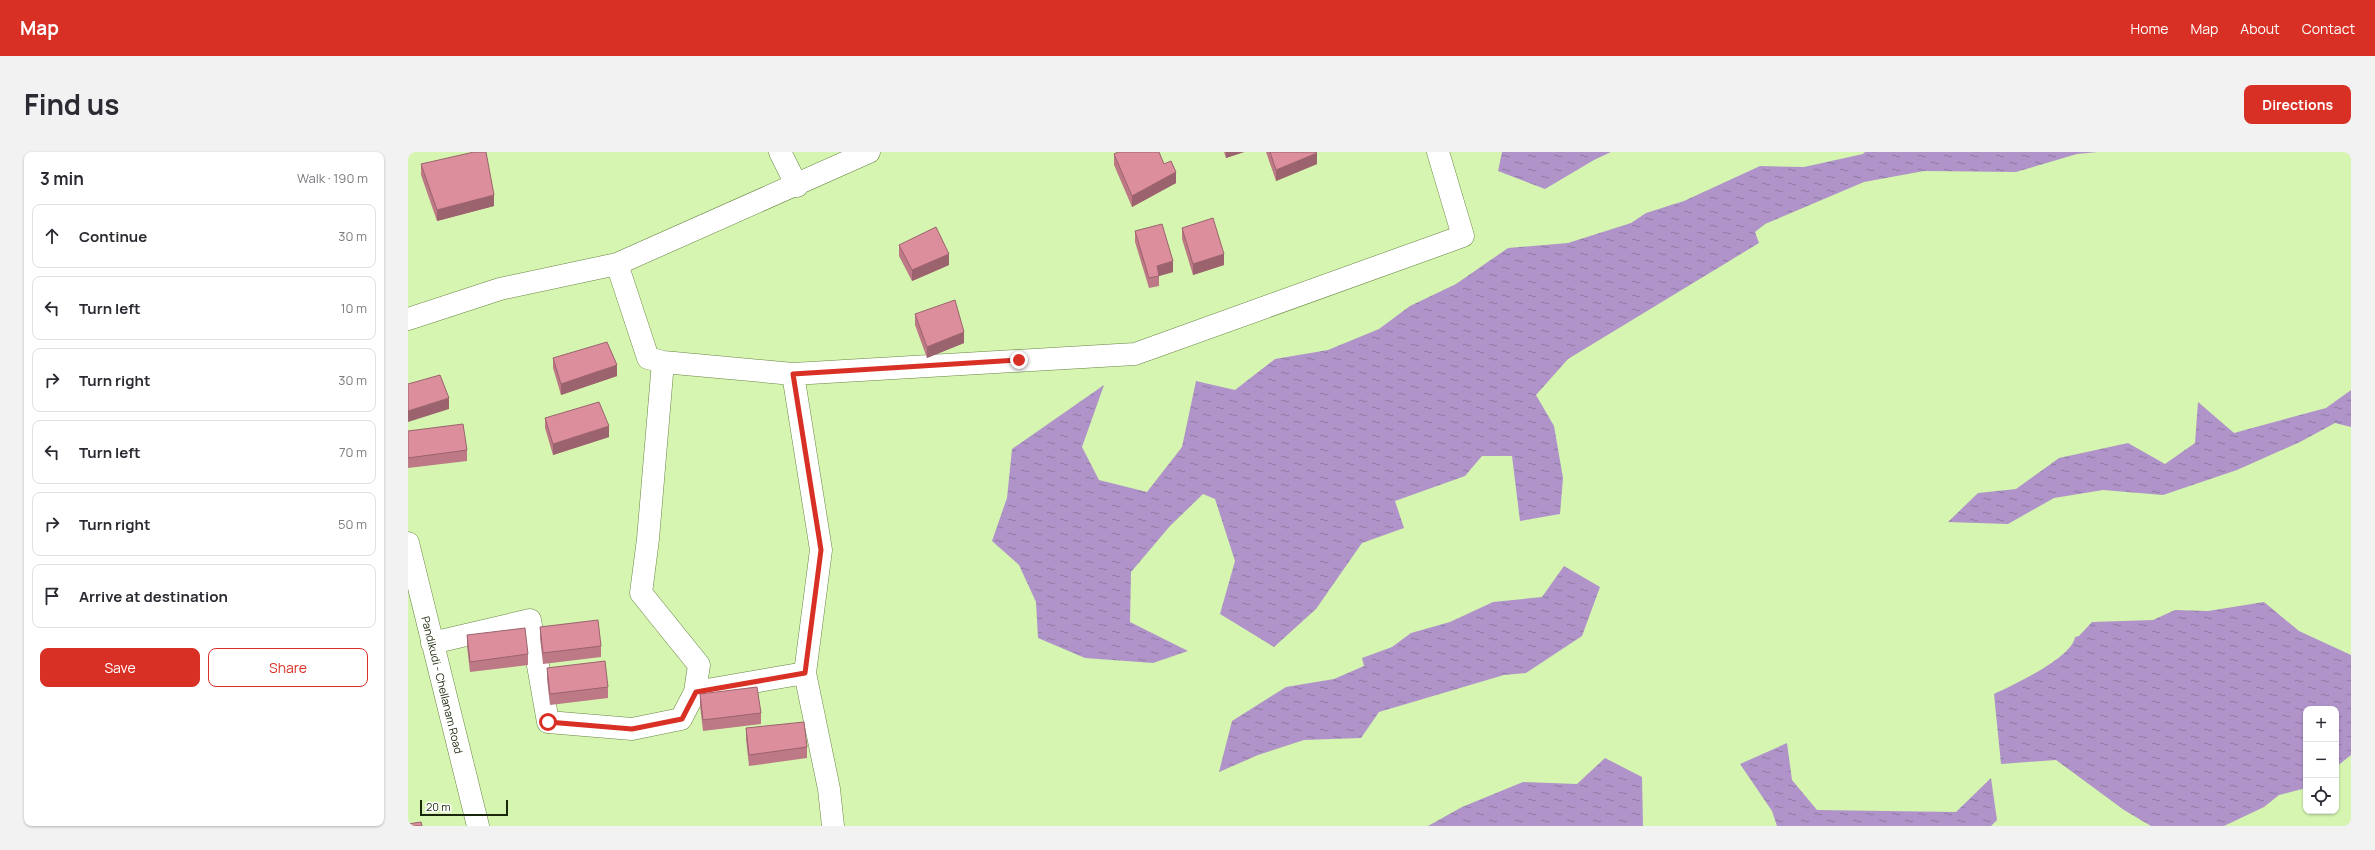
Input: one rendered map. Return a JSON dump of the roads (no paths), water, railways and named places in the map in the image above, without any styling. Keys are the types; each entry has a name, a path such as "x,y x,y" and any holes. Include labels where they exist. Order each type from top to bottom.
{"street":[{"path":"780,152 797,186"},
{"path":"408,319 500,289 617,264 797,186 869,152"},
{"path":"617,264 648,358 663,362 793,374 1135,354 1463,236 1438,152"},
{"path":"432,643 530,620 548,722 632,729 682,719 696,692 699,665 641,593 648,539 663,362"},
{"path":"793,374 821,550 805,673 829,789 833,826"},
{"name":"Pandikudi - Chellanam Road","path":"408,544 478,826"},
{"path":"696,692 805,673"}],"water":[{"path":"1502,152 1611,152 1594,160 1545,189 1498,171"},
{"path":"1865,152 2098,152 2077,154 2016,172 1924,171 1864,182 1765,224 1755,232 1759,243 1568,359 1536,395 1554,426 1563,478 1560,514 1520,521 1512,456 1482,456 1465,476 1395,501 1404,528 1362,543 1316,609 1274,647 1220,614 1235,561 1215,499 1203,494 1170,526 1131,572 1130,622 1188,651 1153,663 1085,658 1038,638 1036,602 1019,565 992,541 1007,498 1012,449 1104,385 1082,447 1099,480 1147,492 1182,447 1196,381 1235,390 1275,359 1328,350 1379,329 1410,306 1456,284 1508,248 1568,243 1631,223 1646,213 1684,201 1760,166 1804,167 1863,154"},
{"path":"2351,390 2351,427 2335,423 2300,442 2237,470 2163,495 2103,490 2054,498 2008,524 1948,522 1978,493 2016,489 2059,458 2128,443 2165,464 2195,443 2198,402 2234,433 2326,408"},
{"path":"1564,566 1600,587 1582,636 1526,673 1504,675 1379,712 1361,738 1304,740 1258,755 1219,772 1232,721 1286,687 1334,679 1364,666 1362,658 1392,647 1411,633 1450,622 1493,602 1542,597"},
{"path":"2264,602 2299,631 2351,655 2351,755 2339,765 2339,706 2303,706 2303,789 2279,795 2264,807 2224,826 2151,826 2124,810 2056,760 2001,764 1994,694 2027,678 2064,654 2075,637 2079,636 2092,622 2153,620 2175,610 2208,611"},
{"path":"1787,743 1792,780 1817,810 1956,812 1991,778 1997,820 1991,826 1777,826 1772,811 1740,764"},
{"path":"1605,758 1642,777 1643,826 1428,826 1462,807 1523,782 1577,784"}]}
